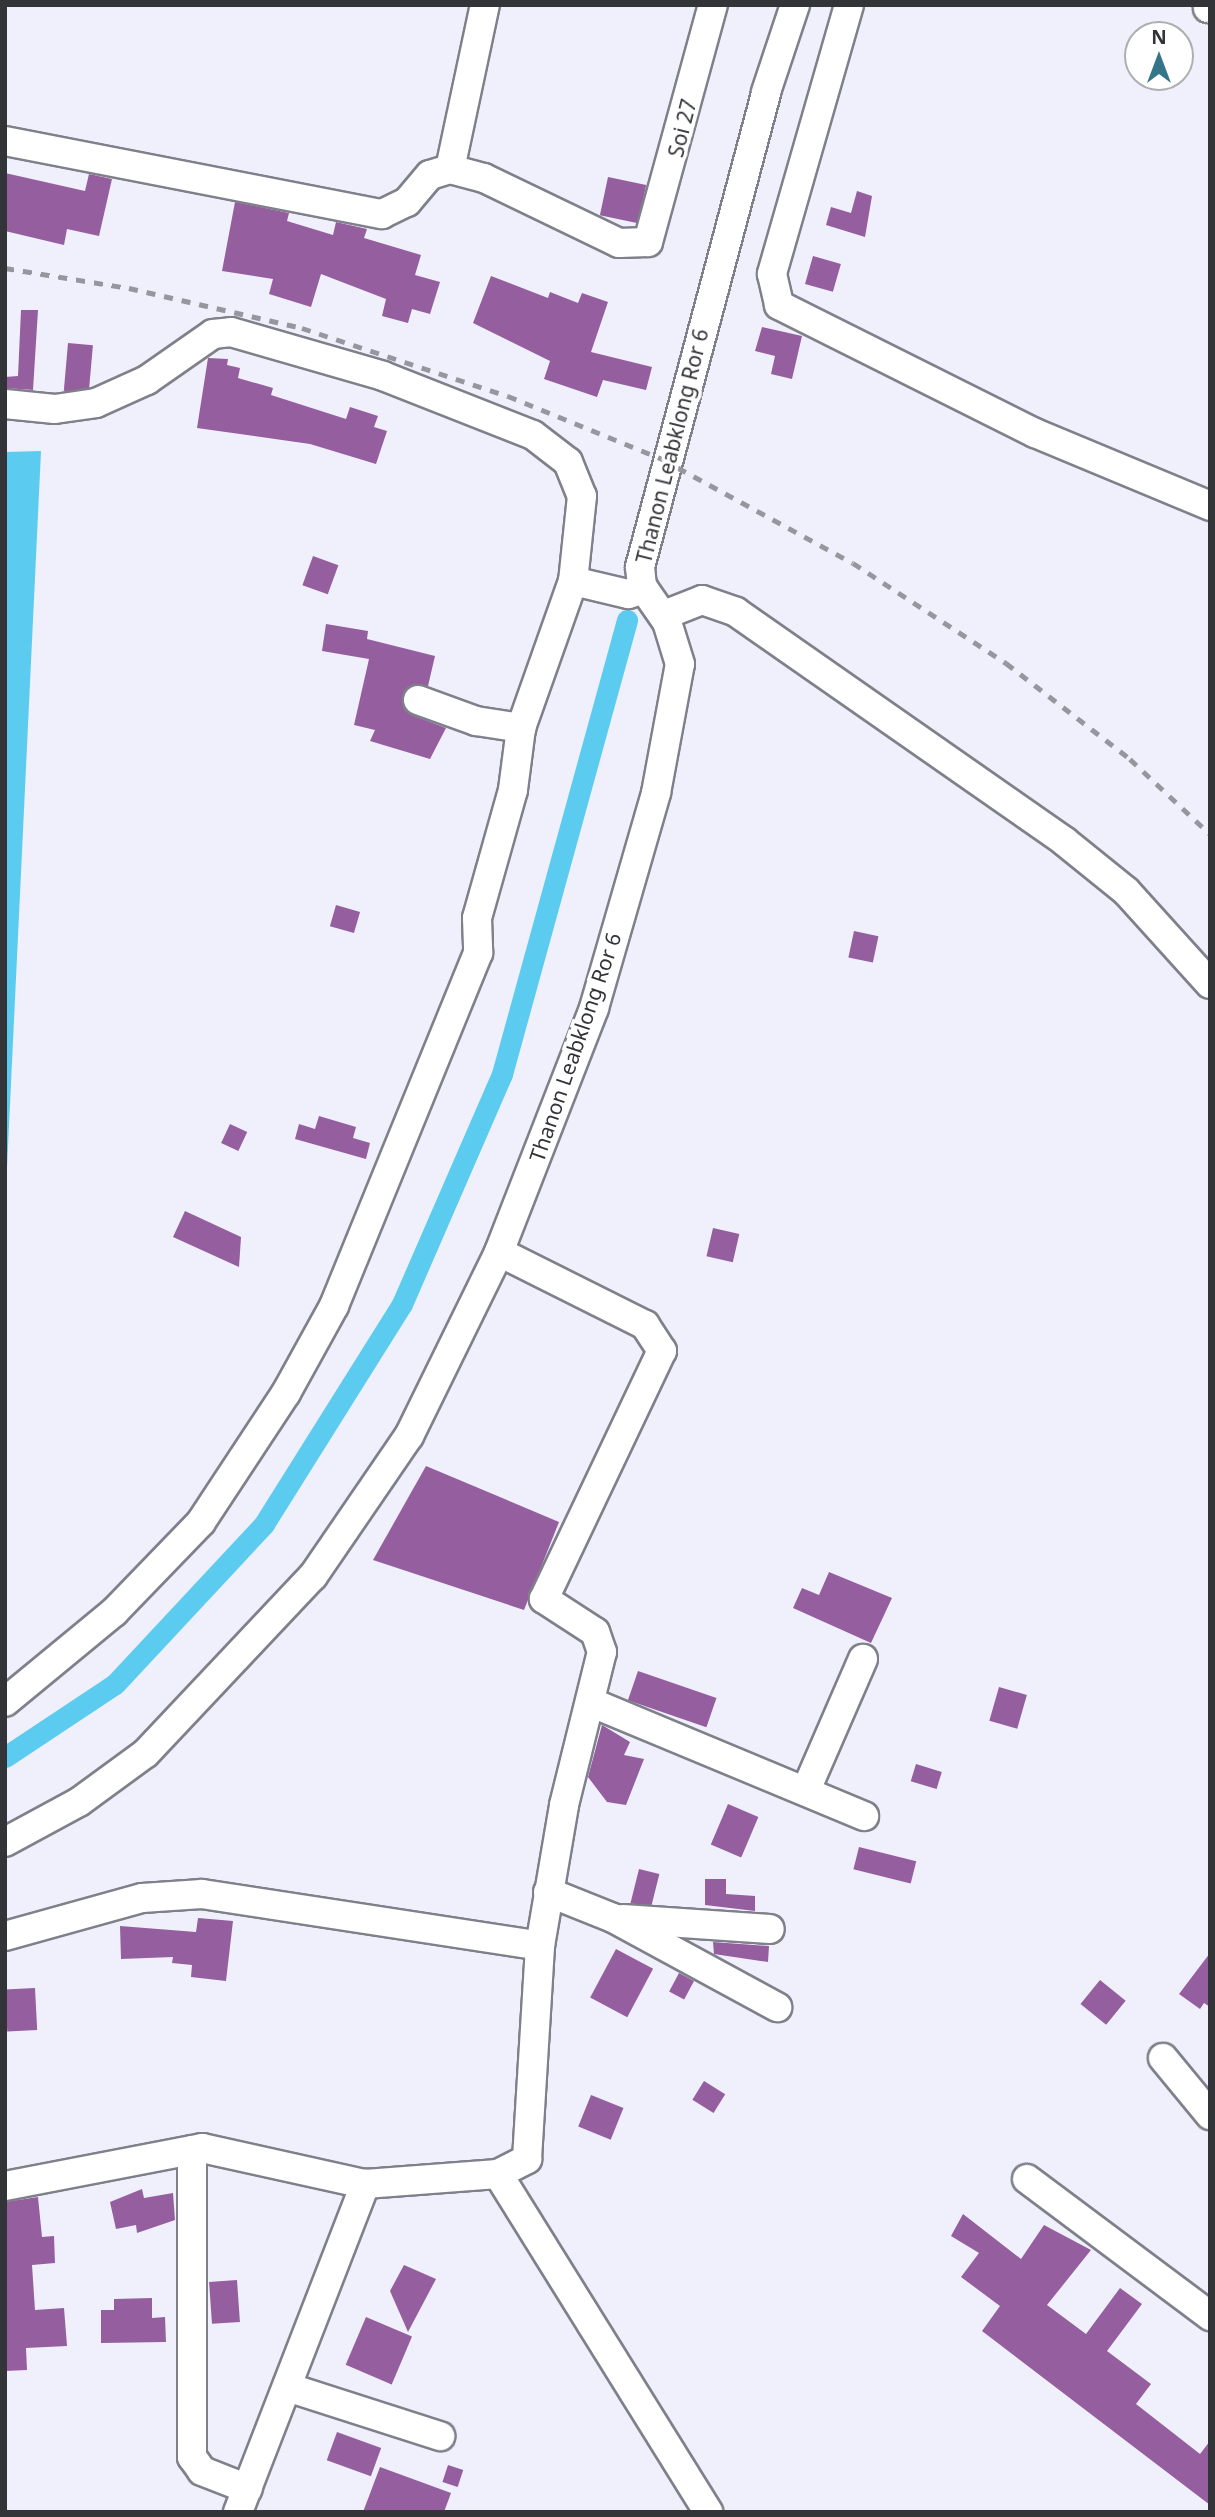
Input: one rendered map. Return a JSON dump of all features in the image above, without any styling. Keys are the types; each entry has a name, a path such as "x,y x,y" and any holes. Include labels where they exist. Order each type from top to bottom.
{"street":[{"path":"5,141 224,179 256,193 317,200 364,215 395,210 430,175 450,169 485,5"},
{"name":"Soi 27","path":"450,169 484,178 610,240 641,245 659,219 713,5"},
{"name":"Thanon Leabklong Ror 6","path":"5,1842 79,1801 145,1753 313,1576 409,1436 499,1252 594,1008 656,793 680,673 664,615 644,589 640,567 699,337 795,5"},
{"path":"849,5 772,274 779,305 1035,433 1210,506"},
{"path":"5,404 55,410 96,403 222,332 330,359 554,448 575,471 582,491 573,581 521,728 513,790 477,918 478,953 334,1306 286,1393 201,1522 114,1612 5,1702"},
{"path":"573,581 628,594 644,589"},
{"path":"664,615 702,600 748,620 1064,841 1126,891 1210,984"},
{"path":"418,700 476,721 521,728"},
{"path":"5,2186 192,2150 221,2148 365,2183 498,2174 523,2163 530,2147 528,2070 548,1892 601,1658 599,1638 544,1599 662,1351 645,1325 499,1252"},
{"path":"806,1790 863,1659"},
{"path":"590,1702 864,1816"},
{"path":"548,1892 613,1918 777,2007"},
{"path":"5,1936 142,1898 202,1894 540,1946"},
{"path":"613,1918 770,1929"},
{"path":"1163,2058 1210,2115"},
{"path":"192,2150 192,2457 202,2471 243,2500 365,2183"},
{"path":"498,2174 708,2512"},
{"path":"1027,2179 1210,2316"},
{"path":"288,2387 440,2436"}],"water":[{"path":"41,451 5,1210 5,452"}],"building":[{"path":"5,173 85,191 89,174 112,179 99,236 67,229 64,245 5,231"},
{"path":"608,177 646,185 638,223 600,215"},
{"path":"857,191 872,196 865,237 826,225 831,207 851,213"},
{"path":"235,202 289,213 287,221 333,235 336,222 367,229 364,238 421,255 415,275 440,282 430,314 412,309 408,323 382,316 386,299 321,274 311,307 269,294 273,279 222,271"},
{"path":"813,256 841,264 833,292 805,284"},
{"path":"491,276 548,298 550,292 578,303 582,293 608,302 591,352 652,367 646,390 603,380 597,397 544,379 550,361 473,323"},
{"path":"21,310 38,310 33,390 5,388 5,377 18,376"},
{"path":"762,327 802,336 792,379 771,374 775,356 755,351"},
{"path":"68,343 93,345 89,393 64,391"},
{"path":"208,358 228,359 227,365 240,368 238,378 273,388 271,395 346,419 350,407 378,416 374,427 387,431 376,464 310,444 197,428"},
{"path":"313,556 338,565 328,594 302,585"},
{"path":"326,624 368,631 367,639 435,656 428,686 408,687 402,702 412,715 446,728 430,759 370,741 375,730 354,725 369,659 322,651"},
{"path":"336,905 360,912 354,933 330,926"},
{"path":"854,931 878,936 873,963 848,957"},
{"path":"319,1116 356,1127 353,1138 370,1143 366,1159 295,1139 299,1124 315,1129"},
{"path":"230,1124 247,1132 238,1151 221,1143"},
{"path":"185,1211 241,1237 239,1267 173,1237"},
{"path":"713,1228 739,1234 733,1262 706,1256"},
{"path":"426,1466 559,1522 524,1610 373,1560"},
{"path":"829,1572 892,1598 871,1643 793,1608 802,1588 819,1595"},
{"path":"638,1671 716,1698 706,1727 628,1700"},
{"path":"999,1687 1027,1695 1017,1729 989,1721"},
{"path":"602,1725 630,1742 624,1755 644,1759 626,1805 607,1802 588,1777"},
{"path":"916,1764 942,1772 937,1789 911,1781"},
{"path":"728,1804 758,1817 741,1857 711,1845"},
{"path":"859,1847 916,1861 911,1884 853,1869"},
{"path":"639,1869 659,1874 651,1908 631,1903"},
{"path":"705,1879 726,1879 726,1894 755,1896 755,1911 705,1905"},
{"path":"198,1918 233,1921 226,1981 191,1977 192,1965 172,1963 173,1957 121,1959 120,1926 196,1932"},
{"path":"713,1942 769,1946 768,1962 714,1954"},
{"path":"616,1949 653,1969 627,2017 590,1998"},
{"path":"1210,1953 1210,2007 1204,2003 1200,2009 1179,1994"},
{"path":"679,1973 694,1981 684,2000 669,1992"},
{"path":"1100,1980 1126,2001 1106,2025 1080,2004"},
{"path":"35,1988 37,2030 7,2032 5,1990"},
{"path":"704,2081 725,2094 714,2113 692,2100"},
{"path":"591,2095 623,2108 611,2140 578,2127"},
{"path":"142,2189 144,2198 173,2193 175,2220 137,2233 136,2225 116,2229 110,2202"},
{"path":"38,2197 42,2237 54,2236 55,2263 32,2265 35,2310 64,2308 67,2346 26,2348 27,2370 5,2371 5,2202"},
{"path":"963,2214 1021,2259 1044,2225 1091,2250 1047,2305 1086,2334 1120,2288 1142,2304 1107,2351 1151,2384 1136,2404 1200,2454 1210,2441 1210,2505 982,2331 1000,2306 961,2277 979,2253 951,2236"},
{"path":"404,2265 436,2279 408,2332 390,2291"},
{"path":"237,2280 240,2322 212,2324 209,2282"},
{"path":"152,2298 152,2318 165,2317 166,2342 101,2343 101,2310 114,2310 114,2299"},
{"path":"366,2317 412,2337 392,2384 346,2365"},
{"path":"337,2432 381,2448 371,2476 327,2460"},
{"path":"448,2465 463,2470 458,2487 442,2482"},
{"path":"380,2467 451,2493 444,2512 363,2512"}],"waterway":[{"path":"5,1757 115,1684 264,1524 402,1304 502,1074 627,620"}],"railway":[{"path":"5,268 129,288 302,328 508,396 662,459 853,563 1006,663 1130,759 1210,834"}]}
